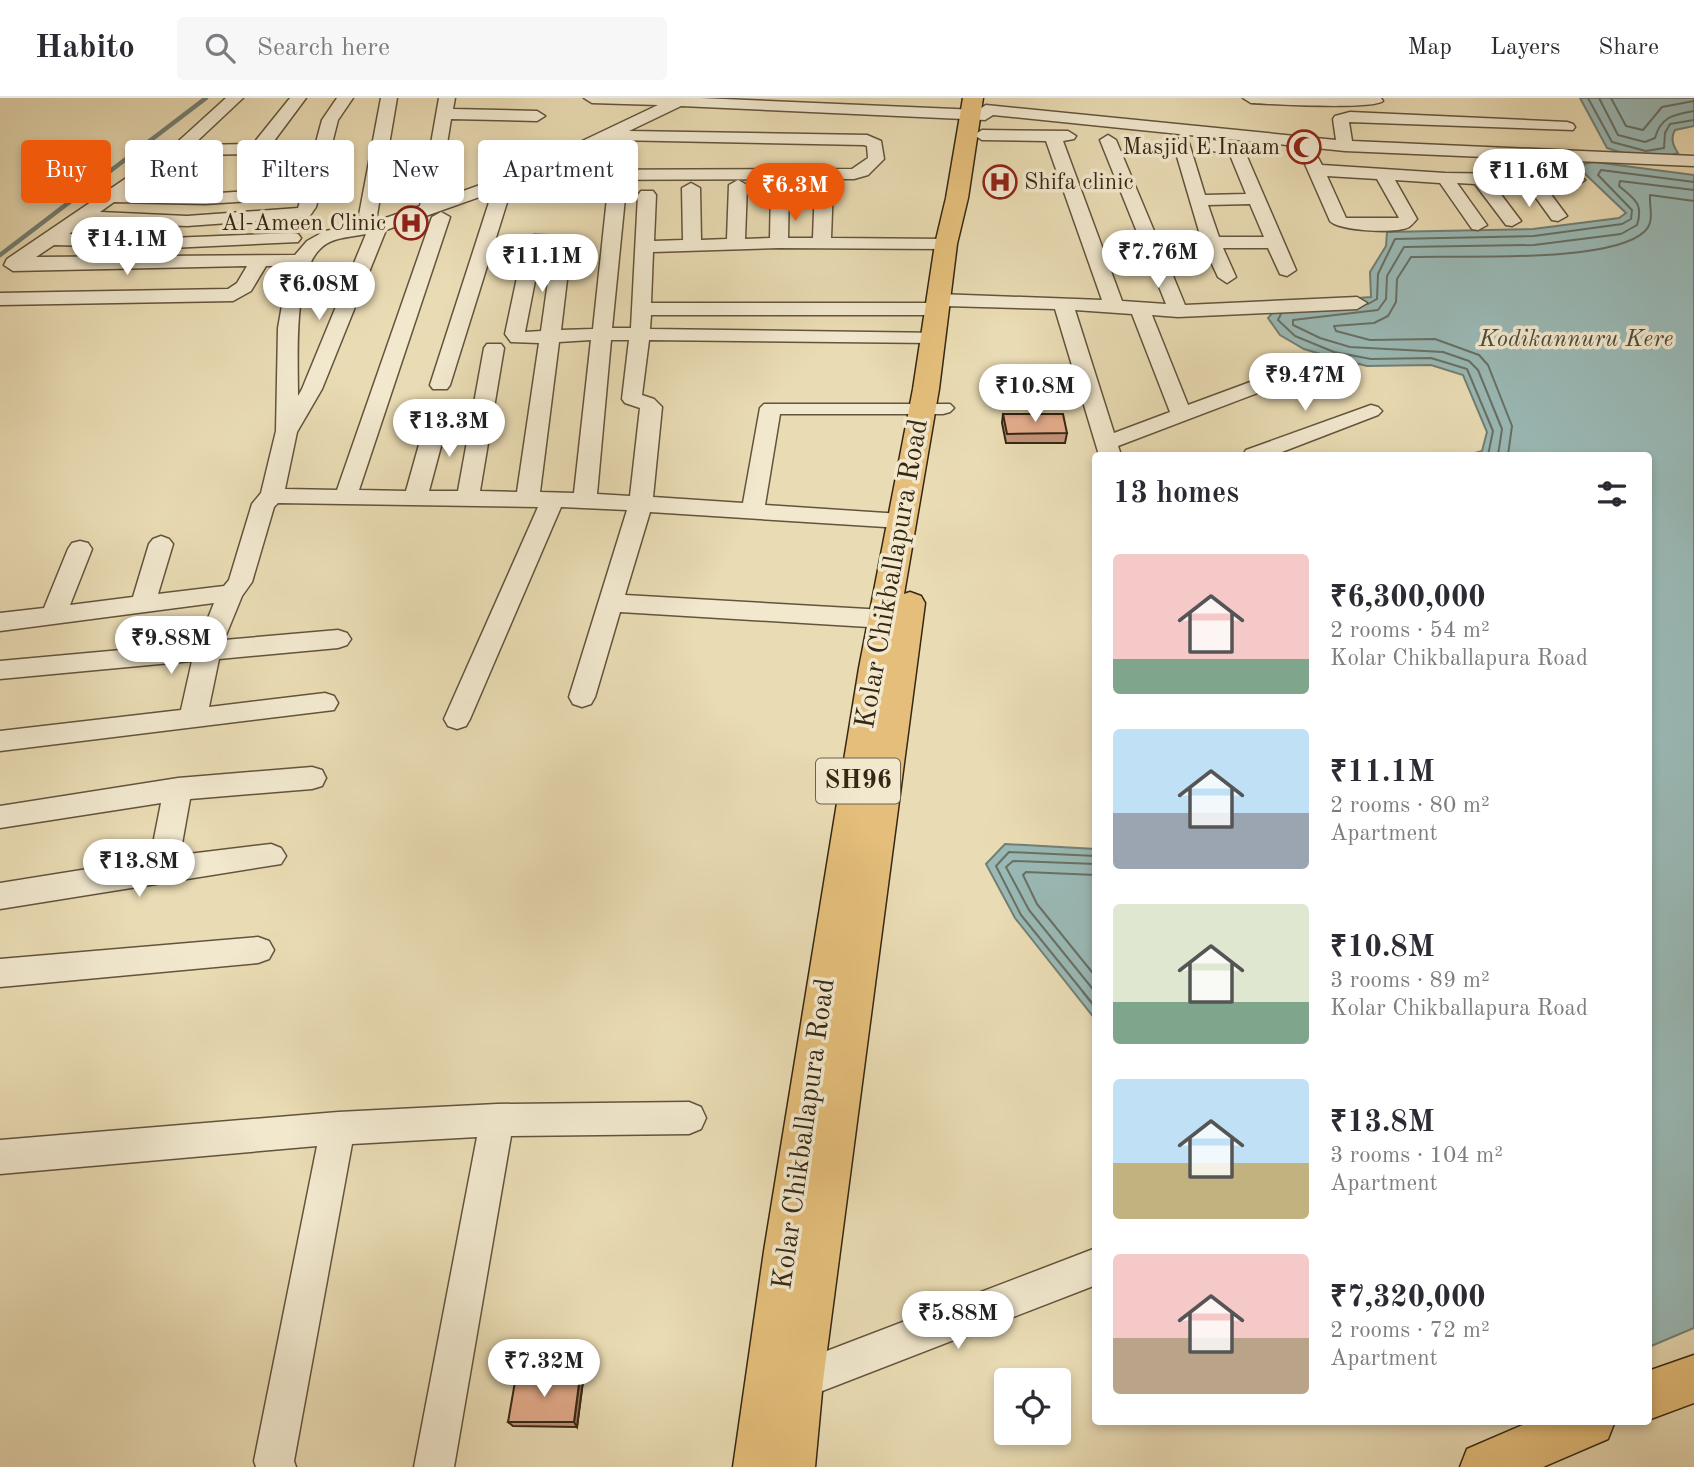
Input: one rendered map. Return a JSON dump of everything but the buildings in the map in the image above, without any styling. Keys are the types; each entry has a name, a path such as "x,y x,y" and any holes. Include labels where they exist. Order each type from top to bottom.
{"main road":[{"name":"Kolar Chikballapura Road","path":"790,1467 799,1381 910,606 933,407 946,244 975,111"},
{"name":"Kolar Chikballapura Road","path":"942,312 975,111"},
{"name":"Kolar Chikballapura Road","path":"758,1467 787,1251 875,668 901,521 933,407"},
{"path":"1652,1395 1694,1380"},
{"path":"1511,1462 1582,1425"}],"street":[{"path":"189,140 235,98"},
{"path":"268,140 298,98"},
{"path":"325,140 330,120 345,98"},
{"path":"287,431 312,390 373,221 389,98"},
{"path":"592,98 975,111 1345,146 1694,160"},
{"path":"1251,98 1309,103 1318,99 1398,102"},
{"path":"601,140 681,101"},
{"path":"346,496 434,213 446,106 537,116"},
{"path":"751,121 975,111 1052,134 1234,148 1287,270"},
{"path":"642,120 683,120"},
{"path":"1345,146 1342,127 1567,132"},
{"path":"1052,134 1114,307"},
{"path":"610,136 867,140 875,144 876,159"},
{"path":"1108,140 1178,311"},
{"path":"1305,142 1339,221 1348,224 1406,222 1408,219 1383,174"},
{"path":"1181,143 1211,242 1227,277"},
{"path":"794,157 876,159"},
{"path":"638,175 859,173 876,159"},
{"path":"1315,170 1445,178 1577,180"},
{"path":"1445,178 1478,225"},
{"path":"1480,178 1512,221"},
{"path":"1531,179 1558,216"},
{"path":"736,243 738,185"},
{"path":"822,243 824,185"},
{"path":"779,243 780,186"},
{"path":"691,188 692,244"},
{"path":"4,271 299,261 313,245 331,235 373,221 434,213 478,195"},
{"path":"582,696 641,503 651,407 647,403 632,399 632,395 640,335 647,195"},
{"path":"111,197 237,197"},
{"path":"1198,200 1258,199"},
{"path":"4,271 100,203"},
{"path":"80,217 180,221 290,216 303,213 307,203"},
{"path":"440,385 451,349 481,216 493,203"},
{"path":"585,500 615,203"},
{"path":"434,213 481,216"},
{"path":"50,239 170,243 292,238"},
{"path":"528,498 562,246 560,240 556,239 534,240 531,246 515,334 518,338 548,342"},
{"path":"1152,244 1275,242"},
{"path":"644,247 736,243 946,244"},
{"path":"193,718 208,649 231,593 240,582 263,504 272,496 287,431 288,328 299,261"},
{"path":"0,299 223,297 240,292 259,262"},
{"path":"1063,303 1108,449 1182,415 1287,375"},
{"path":"451,349 495,348 602,334 640,335 1063,303 1178,311 1357,303"},
{"path":"641,309 942,312"},
{"path":"1140,310 1182,415"},
{"path":"468,498 495,348"},
{"path":"754,510 771,408 933,407"},
{"path":"416,497 440,409"},
{"path":"1262,452 1371,411"},
{"path":"272,496 585,500 901,521"},
{"path":"457,719 553,499"},
{"path":"143,604 161,544"},
{"path":"54,615 80,550"},
{"path":"0,622 231,593"},
{"path":"610,603 885,619"},
{"path":"0,670 338,639"},
{"path":"0,741 325,703"},
{"path":"0,817 178,789 312,778"},
{"path":"163,869 178,789"},
{"path":"0,896 163,869 271,856"},
{"path":"0,973 258,950"},
{"path":"0,1157 338,1128 498,1120 689,1118"},
{"path":"433,1467 498,1120"},
{"path":"276,1467 274,1461 338,1128"},
{"path":"799,1381 1092,1268"}],"water":[{"path":"1580,98 1694,98 1694,126 1675,130 1673,142 1678,153 1651,157 1625,153 1607,148"},
{"name":"Kodikannuru Kere","path":"1594,162 1694,175 1694,1328 1652,1346 1652,452 1478,452 1482,451 1487,432 1463,375 1431,365 1367,366 1334,358 1304,349 1280,335 1268,318 1280,304 1371,297 1370,272 1386,246 1387,232 1533,229 1619,218 1626,213 1581,170 1584,164"},
{"path":"1005,844 1092,849 1092,1015 1015,918 986,864"}],"waterway":[{"path":"0,255 206,98"}],"place":[{"name":"Masjid E Inaam","path":"1304,147"},
{"name":"Shifa clinic","path":"1000,182"},
{"name":"Al-Ameen Clinic","path":"411,223"}]}
